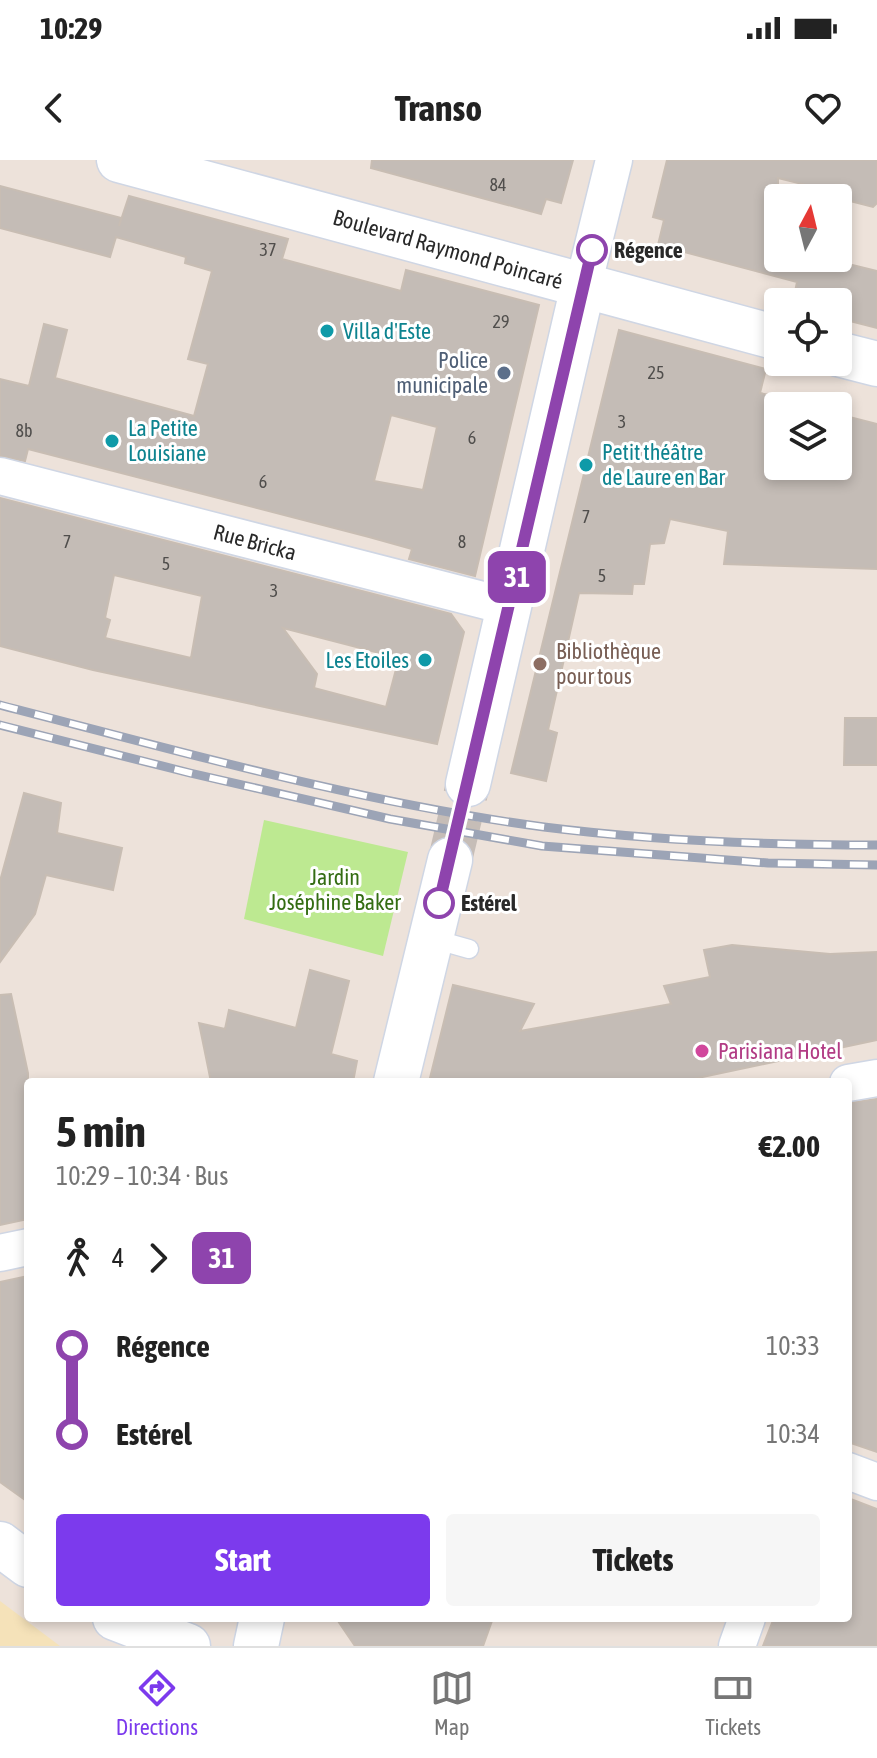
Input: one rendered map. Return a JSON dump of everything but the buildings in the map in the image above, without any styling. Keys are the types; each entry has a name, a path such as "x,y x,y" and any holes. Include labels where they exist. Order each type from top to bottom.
{"main road":[{"name":"Boulevard Raymond Poincaré","path":"119,160 764,334"},
{"path":"468,784 583,286"},
{"path":"852,358 877,364"},
{"path":"398,1078 450,944 450,860"},
{"path":"0,1544 24,1562"},
{"path":"125,1622 188,1646"},
{"path":"256,1646 261,1622"}],"street":[{"path":"583,286 614,160"},
{"name":"Rue Bricka","path":"0,476 510,607"},
{"path":"852,1082 877,1078"},
{"path":"0,1253 24,1248"},
{"path":"852,1473 877,1482"},
{"path":"737,1646 746,1622"}],"green space":[{"name":"Jardin Joséphine Baker","path":"264,820 408,852 383,956 244,919"}],"sand":[{"path":"0,1601 60,1646 0,1646"}],"tunnel":[{"path":"450,860 468,784"}],"railway":[{"path":"0,705 270,774 475,817 669,839 877,845"},
{"path":"0,725 390,819 542,846 768,863 877,865"}],"bus line":[{"name":"31","path":"439,903 592,250"}],"place":[{"name":"Régence","path":"592,250"},
{"name":"Villa d'Este","path":"327,331"},
{"name":"Police municipale","path":"504,373"},
{"name":"La Petite Louisiane","path":"112,441"},
{"name":"Petit théâtre de Laure en Bar","path":"586,465"},
{"name":"Les Etoiles","path":"425,660"},
{"name":"Bibliothèque pour tous","path":"540,664"},
{"name":"Estérel","path":"439,903"},
{"name":"Parisiana Hotel","path":"702,1051"}]}
